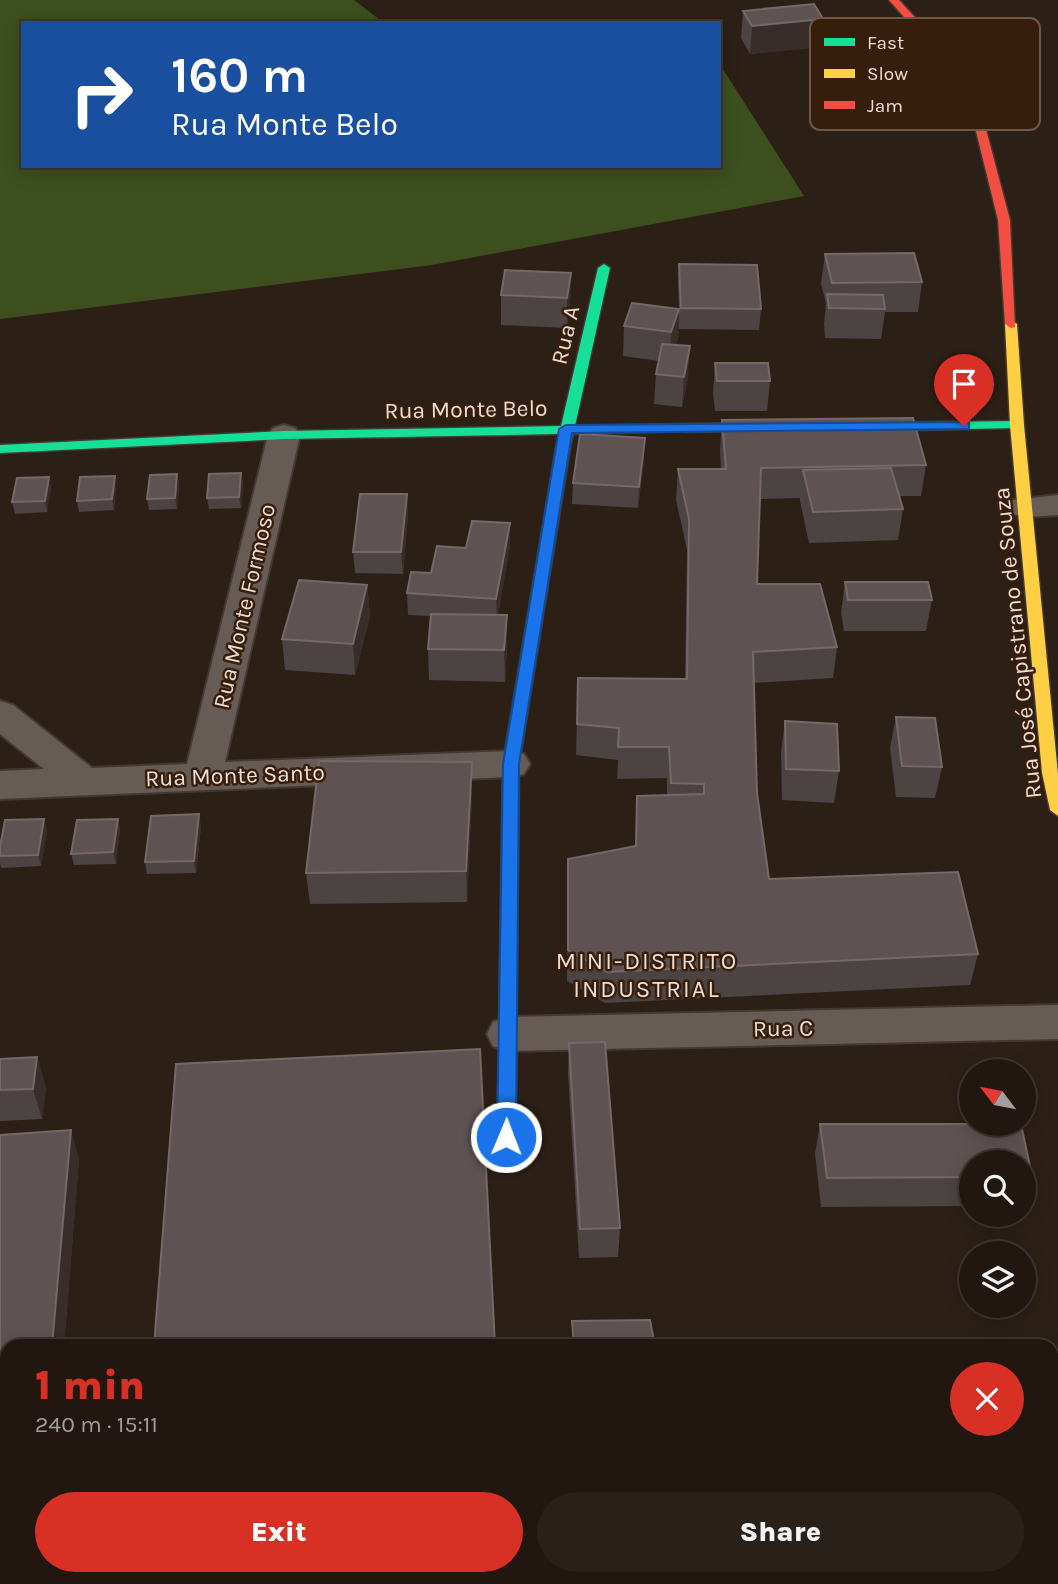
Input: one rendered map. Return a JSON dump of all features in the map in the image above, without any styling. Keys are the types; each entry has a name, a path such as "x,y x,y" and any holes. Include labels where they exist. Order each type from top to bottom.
{"street":[{"name":"Rua José Capistrano de Souza","path":"894,0 910,18"},
{"name":"Rua José Capistrano de Souza","path":"981,130 1004,220 1017,425 1050,772 1058,810"},
{"name":"Rua A","path":"506,1163 511,764 566,429 604,268"},
{"path":"839,427 1017,425"},
{"name":"Rua Monte Belo","path":"0,449 284,435 785,427"},
{"name":"Rua Monte Formoso","path":"203,776 284,435"},
{"path":"1025,507 1058,505"},
{"path":"0,714 83,781"},
{"name":"Rua Monte Santo","path":"0,785 511,764"},
{"name":"Rua C","path":"508,1034 1058,1022"}],"green space":[{"path":"0,0 354,0 381,21 21,21 21,168 721,168 721,66 804,196 432,265 0,319"}],"building":[{"path":"814,4 822,18 752,26 743,11"},
{"path":"914,253 922,282 832,283 825,254"},
{"path":"679,264 757,265 761,309 681,308"},
{"path":"505,270 571,273 567,298 501,295"},
{"path":"827,294 883,295 885,309 829,308"},
{"path":"632,303 679,309 671,332 624,326"},
{"path":"662,344 690,346 684,377 656,374"},
{"path":"715,363 768,363 770,381 717,381"},
{"path":"913,418 926,465 761,468 757,584 820,584 837,647 753,652 757,793 769,879 958,872 978,954 607,972 568,950 568,859 636,846 637,796 704,794 704,784 671,783 669,747 618,747 619,728 577,724 578,678 687,679 689,519 678,469 726,469 722,420"},
{"path":"580,434 645,438 639,487 573,483"},
{"path":"891,468 903,509 813,512 803,470"},
{"path":"241,473 239,497 207,498 209,474"},
{"path":"177,474 175,498 147,499 150,475"},
{"path":"115,476 112,499 77,501 80,477"},
{"path":"49,477 45,501 12,502 17,478"},
{"path":"360,494 407,494 401,552 353,552"},
{"path":"472,521 510,523 496,599 407,593 411,572 431,573 437,546 466,548"},
{"path":"299,580 367,585 353,644 282,639"},
{"path":"845,582 928,582 932,600 848,600"},
{"path":"431,614 507,615 504,650 428,649"},
{"path":"896,717 935,718 942,767 902,766"},
{"path":"785,721 837,724 839,771 786,769"},
{"path":"319,761 472,762 466,871 306,873"},
{"path":"199,814 194,861 145,862 151,816"},
{"path":"44,819 38,855 0,856 5,820"},
{"path":"118,819 113,852 71,854 77,820"},
{"path":"605,1042 620,1228 580,1229 569,1043"},
{"path":"480,1049 495,1339 155,1339 176,1064"},
{"path":"37,1057 33,1089 0,1090 0,1059"},
{"path":"820,1124 959,1124 959,1136 1024,1136 1026,1150 959,1150 959,1177 827,1178"},
{"path":"71,1130 53,1339 0,1339 0,1135"},
{"path":"650,1320 654,1339 573,1339 572,1321"}],"traffic: fast":[{"path":"563,448 604,268"},
{"path":"862,427 1017,425"},
{"path":"0,449 284,435 685,428"}],"traffic: slow":[{"path":"1011,324 1017,425 1050,773 1058,810"},
{"path":"685,428 774,427"},
{"path":"506,1163 511,764 515,739"}],"traffic: jam":[{"path":"894,0 910,18"},
{"path":"981,130 1004,220 1011,324"},
{"path":"515,739 563,448"}],"district":[{"name":"MINI-DISTRITO INDUSTRIAL","path":"647,975"}],"route":[{"path":"506,1137 511,764 566,429 964,426"}]}
